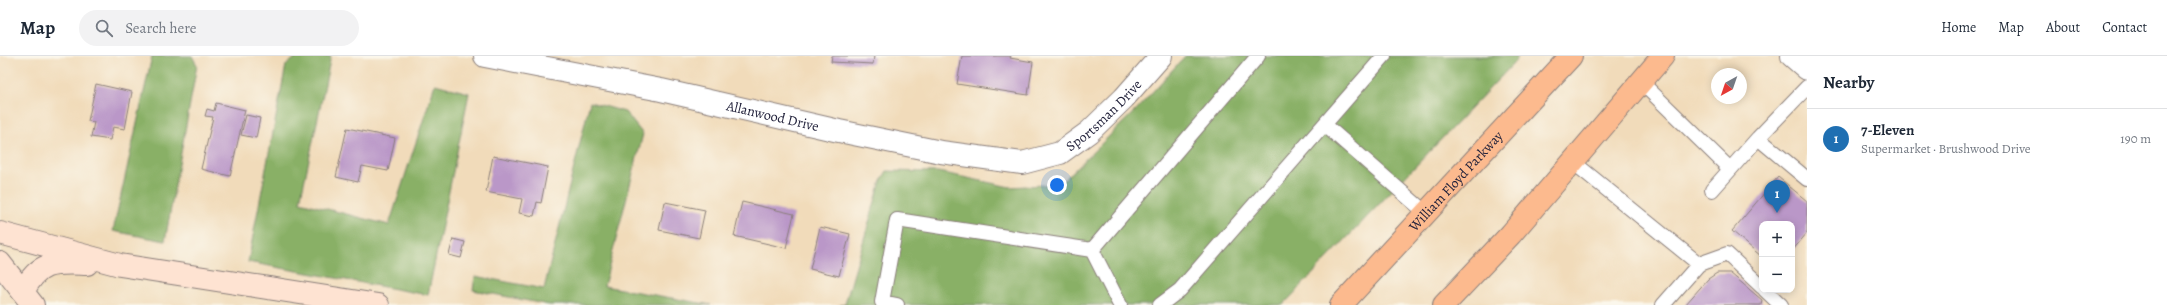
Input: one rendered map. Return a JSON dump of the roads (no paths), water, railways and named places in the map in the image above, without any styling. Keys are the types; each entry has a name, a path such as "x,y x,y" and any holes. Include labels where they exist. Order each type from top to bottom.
{"highway":[{"name":"William Floyd Parkway","path":"1341,305 1427,214 1571,56"},
{"path":"1444,305 1511,234 1663,56"}],"street":[{"name":"Allanwood Drive","path":"485,56 661,90 839,131 941,152 1022,163 1060,153"},
{"name":"Sportsman Drive","path":"1060,153 1094,127 1124,98 1161,56"},
{"path":"1792,56 1807,69"},
{"path":"0,233 120,265 378,305"},
{"path":"0,263 28,299"},
{"path":"28,299 28,282 39,270 58,263 120,265"}],"lane":[{"path":"1092,250 1258,56"},
{"path":"1160,305 1180,290 1384,56"},
{"path":"1641,82 1730,169"},
{"path":"1712,190 1758,138 1807,87"},
{"path":"1325,125 1427,214"},
{"path":"1758,138 1807,179"},
{"path":"1573,162 1699,264"},
{"path":"898,305 882,302 897,220 1092,250"},
{"path":"1092,250 1120,305"},
{"path":"1662,305 1699,264 1727,254 1759,284"},
{"path":"1768,293 1781,305"}],"place":[{"name":"7-Eleven","path":"1777,213"}]}
